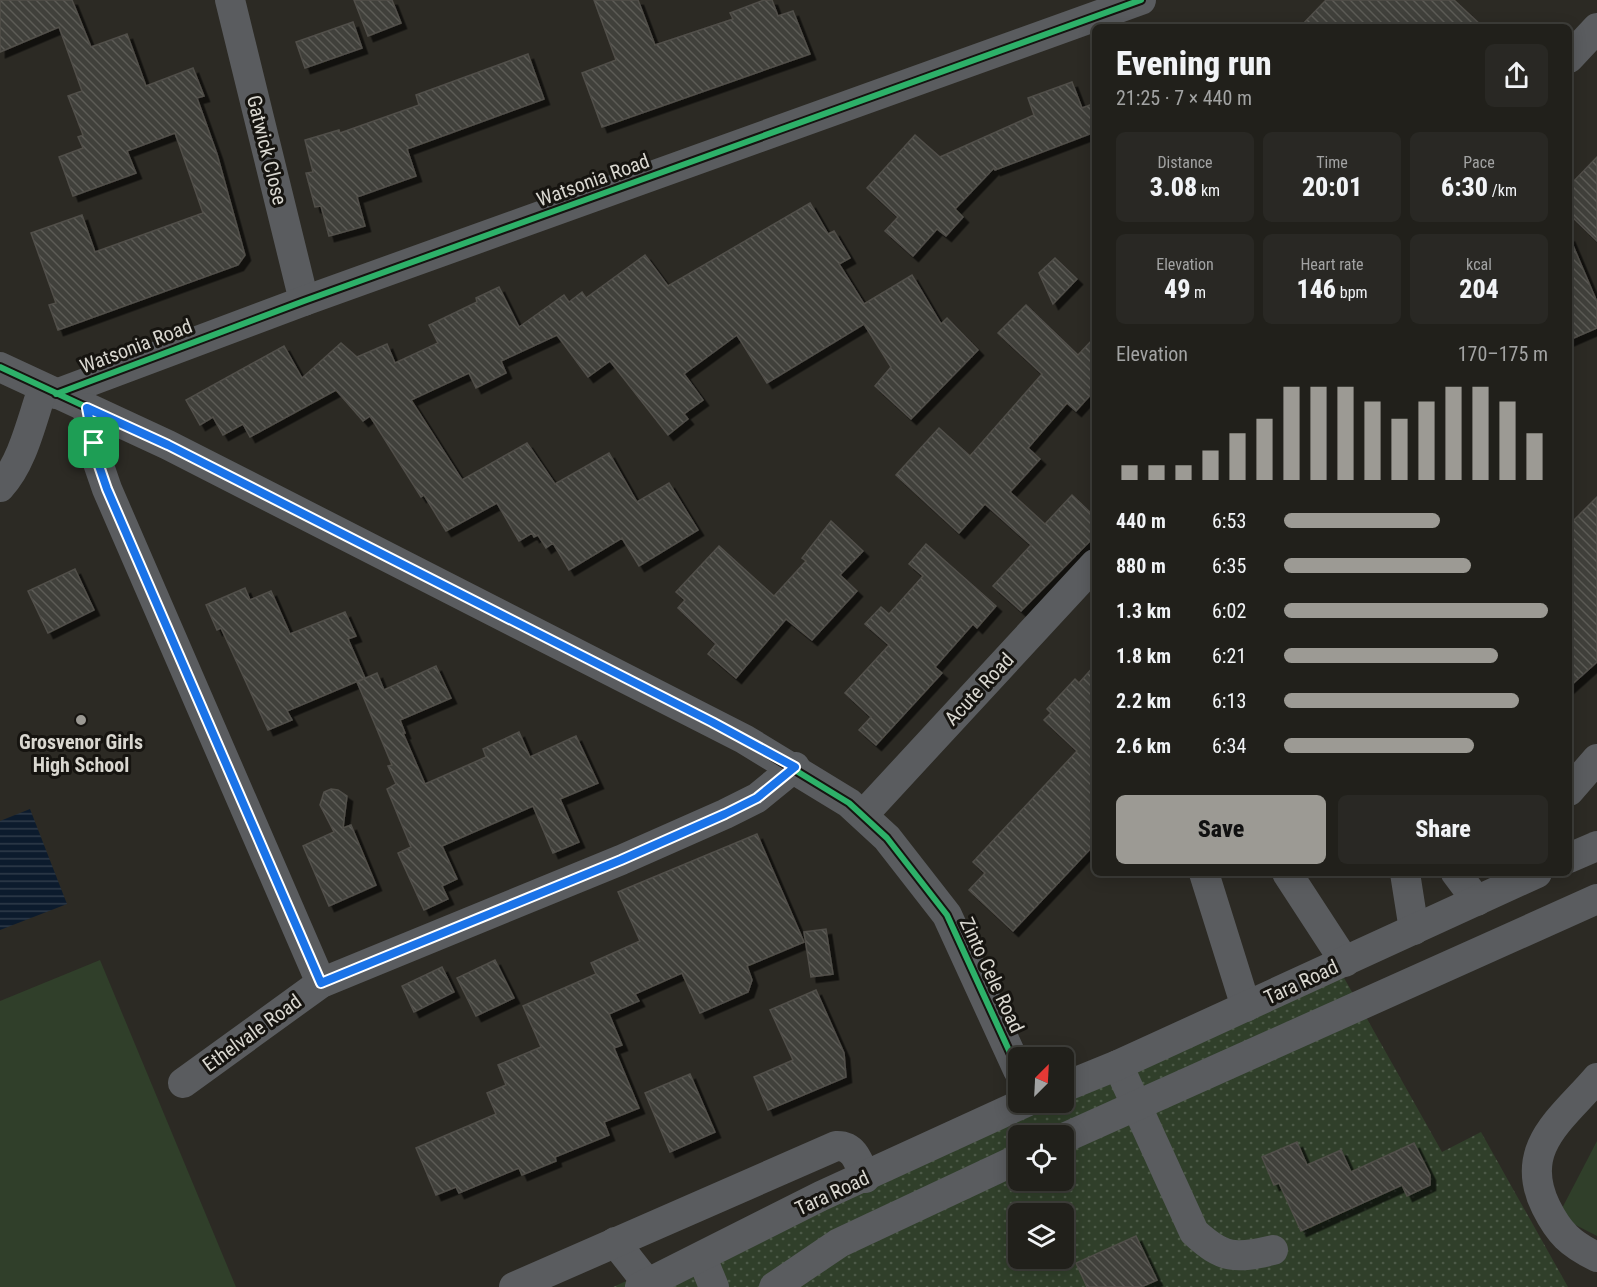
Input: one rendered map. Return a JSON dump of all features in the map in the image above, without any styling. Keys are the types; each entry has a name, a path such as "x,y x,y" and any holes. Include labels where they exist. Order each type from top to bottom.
{"street":[{"name":"Gatwick Close","path":"230,0 304,301"},
{"name":"Watsonia Road","path":"50,391 1141,0"},
{"path":"1572,54 1597,28"},
{"name":"Zinto Cele Road","path":"0,367 179,451 712,722 795,767 863,815 887,838 947,915 1008,1048"},
{"path":"0,487 7,480 50,391"},
{"name":"Ethelvale Road","path":"87,408 97,460 107,489 321,983"},
{"name":"Acute Road","path":"863,815 1092,567"},
{"path":"1572,788 1597,759"},
{"name":"Ethelvale Road","path":"183,1083 321,983 621,860 725,814 757,798 795,767"},
{"path":"1572,857 1597,846"},
{"path":"1205,876 1246,1007"},
{"path":"1289,876 1345,962"},
{"path":"1406,876 1414,930"},
{"path":"1458,876 1477,901"},
{"name":"Tara Road","path":"1074,1083 1246,1007 1531,876"},
{"path":"1074,1133 1597,899"},
{"path":"1118,1065 1194,1232 1212,1249 1231,1256 1248,1256 1273,1250"},
{"path":"1597,1078 1553,1126 1539,1150 1535,1177 1558,1231 1597,1257"},
{"name":"Tara Road","path":"645,1286 820,1196 865,1178 1008,1110"},
{"path":"514,1287 836,1146 845,1146 854,1152 865,1178"},
{"path":"774,1287 839,1243 1008,1164"},
{"path":"615,1242 645,1286"},
{"path":"702,1258 714,1287"}],"green space":[{"path":"100,960 236,1287 0,1287 0,1001"},
{"path":"1339,969 1442,1152 1481,1132 1568,1287 613,1287 1008,1111 1074,1113 1074,1083"},
{"path":"1597,1141 1597,1236 1558,1216"}],"water":[{"path":"30,809 67,904 0,930 0,821"}],"building":[{"path":"0,0 72,0 91,47 127,34 146,86 193,68 204,96 197,98 217,154 245,255 238,265 58,330 49,305 56,303 31,233 82,215 95,252 203,213 175,133 127,151 136,173 73,196 59,157 83,148 78,137 83,135 68,96 82,91 59,27 0,52"},
{"path":"354,0 392,0 401,23 368,36"},
{"path":"594,0 638,0 655,45 733,19 730,13 764,0 772,0 778,16 793,11 810,54 602,127 582,73 616,60"},
{"path":"1326,0 1454,0 1480,24 1303,24"},
{"path":"353,22 362,48 305,68 296,42"},
{"path":"528,54 544,99 407,149 416,176 357,197 365,226 329,236 321,206 315,207 306,173 313,172 305,140 339,130 340,133 419,105 416,95"},
{"path":"1072,82 1082,108 1092,104 1092,133 995,170 994,168 955,209 963,217 946,236 937,229 913,256 885,231 898,217 867,188 915,135 940,157 1034,115 1028,98"},
{"path":"1597,157 1597,241 1572,217 1572,183"},
{"path":"810,203 828,234 834,231 850,258 839,264 864,304 912,275 941,324 947,318 978,350 911,419 875,386 891,367 864,324 767,383 737,335 684,374 703,400 684,414 688,419 668,435 610,361 588,377 557,335 501,361 506,373 476,388 469,373 411,400 462,480 527,443 555,484 609,453 637,502 669,483 698,530 639,566 622,538 569,570 553,543 546,548 538,535 534,537 532,533 519,541 497,503 446,531 424,495 421,497 370,416 363,421 336,390 250,437 243,424 223,435 213,417 200,425 186,400 284,346 302,378 341,343 357,357 387,344 395,363 438,343 429,325 477,302 476,298 499,287 519,327 564,295 569,302 582,292 586,298 645,255 668,286"},
{"path":"1572,243 1597,302 1597,328 1572,339"},
{"path":"1055,258 1077,279 1053,304 1039,273"},
{"path":"1026,305 1078,355 1092,340 1092,393 1076,411 1067,403 1028,448 1040,459 1010,492 1045,524 1072,495 1092,514 1092,539 1021,611 993,586 1031,545 985,504 959,533 896,475 939,428 970,456 1042,374 998,333"},
{"path":"1597,497 1597,662 1572,684 1572,522"},
{"path":"831,521 863,551 840,575 857,591 812,640 786,619 736,678 708,654 716,644 678,608 685,600 676,592 719,546 774,596 806,561 802,558"},
{"path":"926,544 996,606 977,628 973,624 935,667 942,673 876,745 859,730 871,717 845,693 889,645 865,624 881,607 889,614 923,576 909,564"},
{"path":"75,569 94,610 48,633 28,591"},
{"path":"245,588 250,600 271,591 290,634 345,612 356,636 348,639 365,678 287,711 292,720 268,730 221,628 217,630 206,605"},
{"path":"436,666 451,698 400,720 405,733 403,733 425,784 486,757 483,749 519,732 530,757 576,736 598,783 560,799 579,842 553,853 533,806 442,846 457,879 442,886 448,899 424,910 398,853 411,847 387,789 396,784 388,766 392,765 357,682 377,673 384,690"},
{"path":"1092,668 1092,847 1013,931 969,890 985,873 973,862 1077,751 1044,720 1051,713 1047,709 1075,679 1079,683"},
{"path":"331,789 338,790 347,796 343,828 351,825 376,885 329,906 303,846 334,832 320,805 324,792"},
{"path":"757,834 804,942 747,966 752,980 748,992 700,1013 682,973 635,994 639,1001 609,1014 622,1045 614,1048 639,1108 604,1122 609,1135 555,1157 556,1161 522,1175 519,1168 459,1193 456,1187 436,1195 416,1148 496,1114 487,1093 506,1085 498,1065 541,1047 523,1006 596,974 591,963 640,941 618,892"},
{"path":"826,929 833,974 811,977 804,932"},
{"path":"495,960 514,998 476,1016 457,978"},
{"path":"442,967 454,992 414,1012 402,986"},
{"path":"816,990 844,1053 846,1077 768,1110 754,1077 793,1060 770,1010"},
{"path":"690,1074 715,1132 670,1152 645,1093"},
{"path":"1297,1142 1307,1165 1341,1150 1351,1172 1414,1143 1430,1175 1430,1185 1407,1196 1402,1185 1301,1231 1279,1183 1274,1185 1262,1157"},
{"path":"1136,1236 1157,1280 1141,1287 1087,1287 1076,1263"}],"cycle path":[{"path":"56,394 304,301 1141,0"},
{"path":"0,367 168,445 744,739 849,803 887,838 947,915 1008,1048"}],"place":[{"name":"Grosvenor Girls High School","path":"81,720"}],"route":[{"path":"87,408 168,445 712,722 795,767 757,798 725,814 621,860 321,983 107,489 94,443 87,408"}]}
